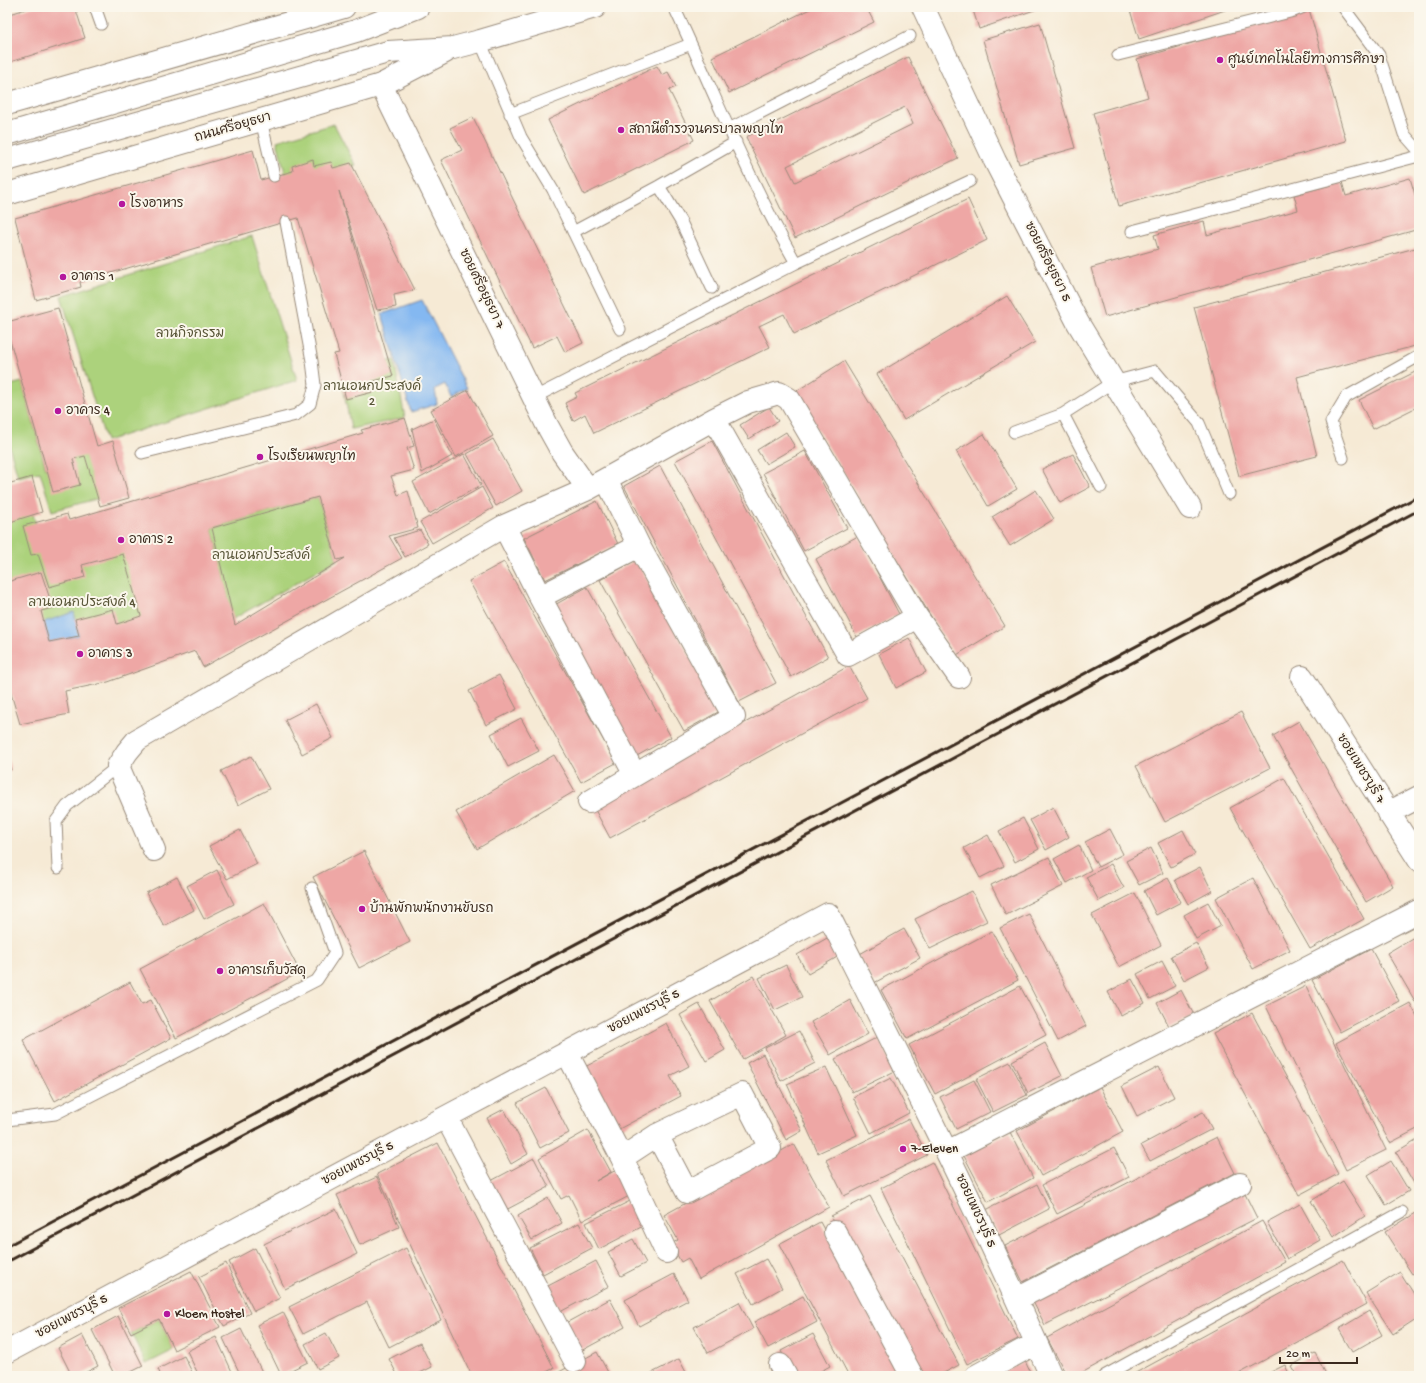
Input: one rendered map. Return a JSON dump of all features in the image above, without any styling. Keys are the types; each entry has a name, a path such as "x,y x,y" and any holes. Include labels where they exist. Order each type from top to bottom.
{"street":[{"path":"7,104 344,7"},
{"path":"7,134 356,31 418,7"},
{"name":"ถนนศรีอยุธยา","path":"7,160 388,52 453,48 480,42 595,7"},
{"name":"ซอยศรีอยุธยา 5","path":"923,7 998,168 1078,323 1190,508"},
{"name":"ถนนศรีอยุธยา","path":"7,194 381,85 453,48"},
{"name":"ซอยศรีอยุธยา 7","path":"381,85 533,398 562,452 597,484 638,546 734,717 635,775"},
{"path":"154,850 118,766 137,740 504,526 597,484 714,419 748,402 779,393 789,399 917,616 959,677"},
{"path":"714,419 848,654 917,616"},
{"path":"504,526 635,775 589,802"},
{"path":"540,597 638,546"},
{"name":"ซอยเพชรบุรี 7","path":"1302,676 1419,860"},
{"path":"1388,813 1419,797"},
{"path":"947,1152 1419,911"},
{"name":"ซอยเพชรบุรี 5","path":"7,1352 828,914 947,1152 1051,1376"},
{"path":"567,1053 622,1158 666,1252"},
{"path":"622,1158 656,1135 742,1094 770,1148 687,1192 656,1135"},
{"path":"446,1117 575,1361"},
{"path":"1017,1300 1240,1184"},
{"path":"835,1232 912,1376"},
{"path":"976,1376 1036,1343"}],"lane":[{"path":"95,7 101,24"},
{"path":"674,7 729,129 784,243 796,263"},
{"path":"1343,7 1379,56 1404,134 1419,151"},
{"path":"1118,55 1297,8"},
{"path":"729,129 910,36"},
{"path":"480,42 521,137 553,190 620,329"},
{"path":"510,114 691,44"},
{"path":"261,120 274,176"},
{"path":"573,232 659,186 736,142"},
{"path":"1132,231 1419,156"},
{"path":"533,398 796,263 970,181"},
{"path":"659,186 681,222 712,288"},
{"path":"142,453 296,415 310,404 315,385 312,361 286,222"},
{"path":"1343,458 1331,422 1346,397 1419,356"},
{"path":"1014,432 1063,414 1113,382 1155,371 1199,423 1229,494"},
{"path":"1063,414 1101,487"},
{"path":"58,868 56,821 67,806 118,766"},
{"path":"7,1120 55,1114 317,980 335,953 312,888"},
{"path":"1104,1376 1402,1212"}],"green space":[{"path":"334,124 356,166 289,188 277,141"},
{"name":"ลานกิจกรรม","path":"252,236 297,380 106,441 61,296"},
{"name":"ลานเอนกประสงค์ 2","path":"394,360 405,418 351,429 340,371"},
{"path":"22,382 46,469 94,451 107,496 52,511 40,472 18,477 7,438 7,386"},
{"name":"ลานเอนกประสงค์","path":"318,497 337,560 233,619 212,528"},
{"name":"ลานเอนกประสงค์ 4","path":"31,507 49,571 131,548 152,623 44,655 7,590 7,514"},
{"path":"159,1319 174,1350 146,1364 131,1333"}],"water":[{"path":"422,300 467,388 451,397 445,384 435,389 437,404 411,412 382,314"},
{"path":"74,612 79,636 49,642 44,622"}],"building":[{"path":"32,7 75,7 85,38 7,63 7,15"},
{"path":"814,7 866,7 874,22 729,93 712,57"},
{"path":"972,7 1043,7 979,29"},
{"path":"1129,7 1234,7 1139,39"},
{"path":"1309,9 1346,141 1119,206 1093,113 1148,97 1137,59"},
{"path":"1040,23 1075,148 1019,164 983,40"},
{"path":"908,57 958,158 795,238 746,137","holes":["905,107 913,124 795,182 787,166"]},
{"name":"สถานีตำรวจนครบาลพญาไท","path":"657,66 662,75 668,72 676,87 669,90 694,140 584,195 548,120"},
{"path":"473,117 583,343 565,352 557,336 532,348 441,160 462,150 450,128"},
{"name":"อาคาร 1","path":"253,150 261,180 293,171 292,166 313,159 314,166 331,162 333,168 351,163 415,290 394,295 396,307 377,310 339,191 393,376 370,382 373,392 346,399 334,354 339,353 298,218 80,282 81,287 36,300 15,218"},
{"path":"1410,178 1419,208 1419,229 1105,317 1091,268 1158,249 1154,235 1204,221 1207,235 1298,210 1294,195 1342,182 1346,196"},
{"path":"968,199 987,240 794,334 784,314 759,326 770,347 594,433 585,414 573,421 565,403 577,397 575,393"},
{"path":"1419,247 1419,345 1297,377 1317,456 1239,476 1194,307"},
{"path":"1007,296 1035,342 904,420 877,374"},
{"name":"อาคาร 4","path":"58,308 97,446 113,441 129,498 100,506 85,456 73,459 80,485 53,492 7,330 7,322"},
{"path":"844,361 1005,626 955,656 795,392"},
{"path":"1419,370 1419,406 1373,429 1359,400"},
{"path":"468,390 493,436 456,457 431,410"},
{"path":"769,407 778,421 749,439 740,425"},
{"name":"อาคาร 2","path":"405,418 414,446 407,448 414,470 391,476 398,495 408,491 418,528 389,536 402,558 203,667 195,651 108,682 65,691 69,714 20,724 7,680 7,582 41,572 53,608 41,611 49,642 79,636 75,619 113,609 117,624 141,616 123,554 82,565 85,577 49,587 38,554 31,555 23,526 67,514 69,520 363,433 361,430","holes":["318,497 337,560 345,558 235,625 212,528"]},
{"path":"434,419 452,456 422,473 412,429"},
{"path":"786,432 795,447 766,464 757,450"},
{"path":"984,434 1017,489 988,506 956,451"},
{"path":"493,439 522,491 496,506 467,454"},
{"path":"712,441 828,657 791,677 675,461"},
{"path":"805,451 847,528 804,551 763,473"},
{"path":"464,454 481,485 429,514 413,482"},
{"path":"1073,454 1090,487 1060,503 1042,469"},
{"path":"660,466 776,683 739,702 624,486"},
{"path":"7,472 11,483 32,477 42,512 7,523"},
{"path":"482,487 493,508 432,543 420,522"},
{"path":"1036,490 1054,519 1010,546 992,517"},
{"path":"597,501 618,544 545,580 524,538"},
{"path":"420,530 428,544 405,557 394,538"},
{"path":"858,536 899,614 857,637 816,559"},
{"path":"636,560 720,711 684,731 600,580"},
{"path":"504,562 616,763 581,782 469,581"},
{"path":"587,587 671,737 635,757 551,607"},
{"path":"909,638 926,672 896,688 879,654"},
{"path":"849,666 867,698 610,838 593,806"},
{"path":"499,675 517,709 486,725 469,691"},
{"path":"316,704 333,738 302,754 285,720"},
{"path":"1241,712 1270,768 1165,822 1136,766"},
{"path":"521,718 539,751 508,767 491,734"},
{"path":"1299,721 1393,886 1366,902 1273,736"},
{"path":"554,755 575,791 477,849 456,812"},
{"path":"251,756 269,789 238,805 221,771"},
{"path":"7,757 11,770 7,771"},
{"path":"1284,778 1364,919 1310,949 1230,808"},
{"path":"1053,807 1069,837 1046,850 1030,820"},
{"path":"1023,818 1039,849 1015,862 999,831"},
{"path":"1110,829 1123,854 1098,867 1085,842"},
{"path":"240,830 257,864 227,879 209,846"},
{"path":"1183,830 1195,854 1171,867 1158,843"},
{"path":"988,835 1004,866 980,878 964,848"},
{"path":"1079,845 1091,870 1067,883 1054,859"},
{"path":"1151,848 1163,873 1139,885 1126,861"},
{"name":"บ้านพักพนักงานขับรถ","path":"364,851 410,942 359,968 313,877"},
{"path":"1049,857 1063,886 1006,915 991,885"},
{"path":"1111,864 1124,888 1099,901 1086,877"},
{"path":"1200,867 1212,891 1188,904 1175,880"},
{"path":"217,870 234,904 204,919 187,886"},
{"path":"177,877 194,910 164,926 146,893"},
{"path":"1168,878 1181,902 1156,915 1144,891"},
{"path":"1253,878 1290,950 1253,969 1216,898"},
{"path":"972,891 987,921 930,949 915,919"},
{"path":"1135,893 1161,945 1119,967 1092,915"},
{"path":"1208,902 1221,926 1196,939 1184,915"},
{"name":"อาคารเก็บวัสดุ","path":"264,903 300,972 176,1038 140,969"},
{"path":"1029,914 1086,1026 1058,1041 1000,928"},
{"path":"904,929 920,958 874,983 858,955"},
{"path":"992,931 1018,980 907,1039 881,990"},
{"path":"1419,934 1419,1008 1387,953"},
{"path":"829,937 839,956 808,974 797,955"},
{"path":"1196,943 1209,967 1184,980 1171,956"},
{"path":"1371,949 1399,1001 1340,1032 1312,980"},
{"path":"1162,961 1175,986 1150,999 1137,974"},
{"path":"786,965 802,997 775,1010 759,978"},
{"path":"753,976 786,1035 743,1059 710,1001"},
{"path":"1132,979 1145,1003 1121,1016 1108,992"},
{"path":"130,982 142,1004 151,1000 171,1038 55,1101 23,1040"},
{"path":"1020,986 1046,1035 935,1094 909,1045"},
{"path":"1306,986 1386,1150 1346,1170 1266,1006"},
{"path":"1181,990 1194,1015 1170,1028 1157,1003"},
{"path":"850,1000 868,1034 830,1055 811,1022"},
{"path":"1410,1003 1419,1020 1419,1128 1390,1143 1336,1043"},
{"path":"699,1004 725,1050 706,1061 680,1015"},
{"path":"1252,1013 1338,1174 1299,1195 1213,1034"},
{"path":"666,1023 689,1066 670,1076 681,1096 619,1129 585,1067"},
{"path":"799,1031 815,1063 781,1081 765,1048"},
{"path":"878,1037 895,1071 852,1092 835,1059"},
{"path":"1045,1043 1062,1076 1028,1093 1012,1061"},
{"path":"763,1054 802,1131 786,1140 747,1063"},
{"path":"1010,1062 1027,1095 993,1112 976,1079"},
{"path":"826,1067 857,1135 818,1153 787,1084"},
{"path":"1159,1067 1174,1097 1137,1116 1122,1086"},
{"path":"891,1078 909,1113 871,1133 853,1097"},
{"path":"974,1080 990,1112 956,1129 940,1097"},
{"path":"1100,1087 1123,1132 1041,1176 1017,1131"},
{"path":"546,1088 569,1133 540,1148 517,1103"},
{"path":"504,1109 528,1154 511,1164 487,1118"},
{"path":"1203,1112 1212,1129 1150,1161 1141,1145"},
{"path":"909,1119 927,1155 844,1196 826,1160"},
{"path":"588,1130 611,1172 596,1181 618,1169 631,1195 582,1221 569,1195 561,1199 539,1158"},
{"path":"1010,1132 1033,1178 988,1202 964,1156"},
{"path":"1217,1137 1235,1173 1023,1282 1005,1246"},
{"path":"1419,1138 1419,1192 1396,1152"},
{"path":"438,1143 554,1368 539,1376 472,1376 377,1174"},
{"path":"794,1144 829,1207 699,1279 688,1258 681,1262 671,1244 678,1240 664,1215"},
{"path":"1114,1148 1129,1177 1057,1214 1042,1185"},
{"path":"534,1158 549,1187 504,1211 489,1182"},
{"path":"1391,1161 1409,1191 1386,1205 1368,1175"},
{"path":"932,1162 1018,1339 967,1364 881,1188"},
{"path":"377,1177 399,1227 360,1245 337,1195"},
{"path":"1343,1181 1365,1216 1333,1237 1311,1201"},
{"path":"1037,1184 1049,1209 999,1235 986,1210"},
{"path":"1243,1190 1257,1218 1045,1325 1031,1298"},
{"path":"870,1196 959,1365 938,1376 914,1376 831,1216"},
{"path":"548,1198 562,1223 532,1240 518,1216"},
{"path":"636,1198 649,1223 599,1249 586,1223"},
{"path":"1300,1204 1320,1240 1287,1259 1267,1222"},
{"path":"336,1209 357,1254 285,1289 264,1244"},
{"path":"1419,1211 1419,1270 1412,1274 1385,1232"},
{"path":"1262,1221 1285,1262 1076,1376 1067,1376 1047,1338"},
{"path":"820,1222 902,1376 849,1376 779,1244"},
{"path":"579,1223 592,1248 543,1274 530,1248"},
{"path":"633,1239 646,1263 621,1276 608,1252"},
{"path":"255,1248 280,1298 254,1311 229,1262"},
{"path":"406,1248 441,1320 389,1347 367,1302 303,1334 289,1307"},
{"path":"766,1259 782,1288 753,1304 737,1274"},
{"path":"1343,1260 1367,1304 1235,1376 1130,1376"},
{"path":"596,1261 609,1286 560,1312 546,1287"},
{"path":"226,1263 250,1313 224,1326 199,1277"},
{"name":"Kloem Hostel","path":"191,1271 220,1327 174,1350 159,1319 131,1333 118,1308"},
{"path":"1400,1272 1419,1302 1419,1317 1393,1334 1366,1293"},
{"path":"674,1274 688,1300 639,1326 625,1300"},
{"path":"803,1296 817,1322 768,1348 754,1322"},
{"path":"610,1299 625,1327 579,1352 564,1324"},
{"path":"739,1302 753,1329 708,1353 694,1327"},
{"path":"1369,1311 1382,1335 1352,1352 1339,1329"},
{"path":"283,1312 308,1362 281,1375 257,1325"},
{"path":"118,1316 143,1366 123,1376 115,1376 92,1330"},
{"path":"241,1329 264,1376 241,1376 223,1338"},
{"path":"326,1333 339,1358 318,1369 305,1344"},
{"path":"813,1334 830,1366 812,1376 794,1376 781,1351"},
{"path":"82,1335 98,1366 79,1376 72,1376 58,1348"},
{"path":"216,1337 234,1376 199,1376 187,1351"},
{"path":"420,1343 432,1367 414,1376 398,1376 389,1359"},
{"path":"597,1352 610,1376 561,1376 559,1372"},
{"path":"1315,1353 1327,1376 1297,1376 1291,1366"},
{"path":"184,1356 194,1376 161,1376 158,1369"},
{"path":"679,1359 688,1376 646,1376"},
{"path":"1025,1361 1032,1376 995,1376"},
{"path":"1285,1365 1290,1376 1263,1376"}],"railway":[{"path":"7,1246 1419,496"},
{"path":"7,1262 1419,510"}],"place":[{"name":"ศูนย์เทคโนโลยีทางการศึกษา","path":"1220,60"},
{"name":"สถานีตำรวจนครบาลพญาไท","path":"621,130"},
{"name":"โรงอาหาร","path":"122,204"},
{"name":"อาคาร 1","path":"63,277"},
{"name":"อาคาร 4","path":"58,411"},
{"name":"โรงเรียนพญาไท","path":"260,457"},
{"name":"อาคาร 2","path":"121,540"},
{"name":"อาคาร 3","path":"80,654"},
{"name":"บ้านพักพนักงานขับรถ","path":"362,909"},
{"name":"อาคารเก็บวัสดุ","path":"220,971"},
{"name":"7-Eleven","path":"903,1149"},
{"name":"Kloem Hostel","path":"167,1314"}]}
